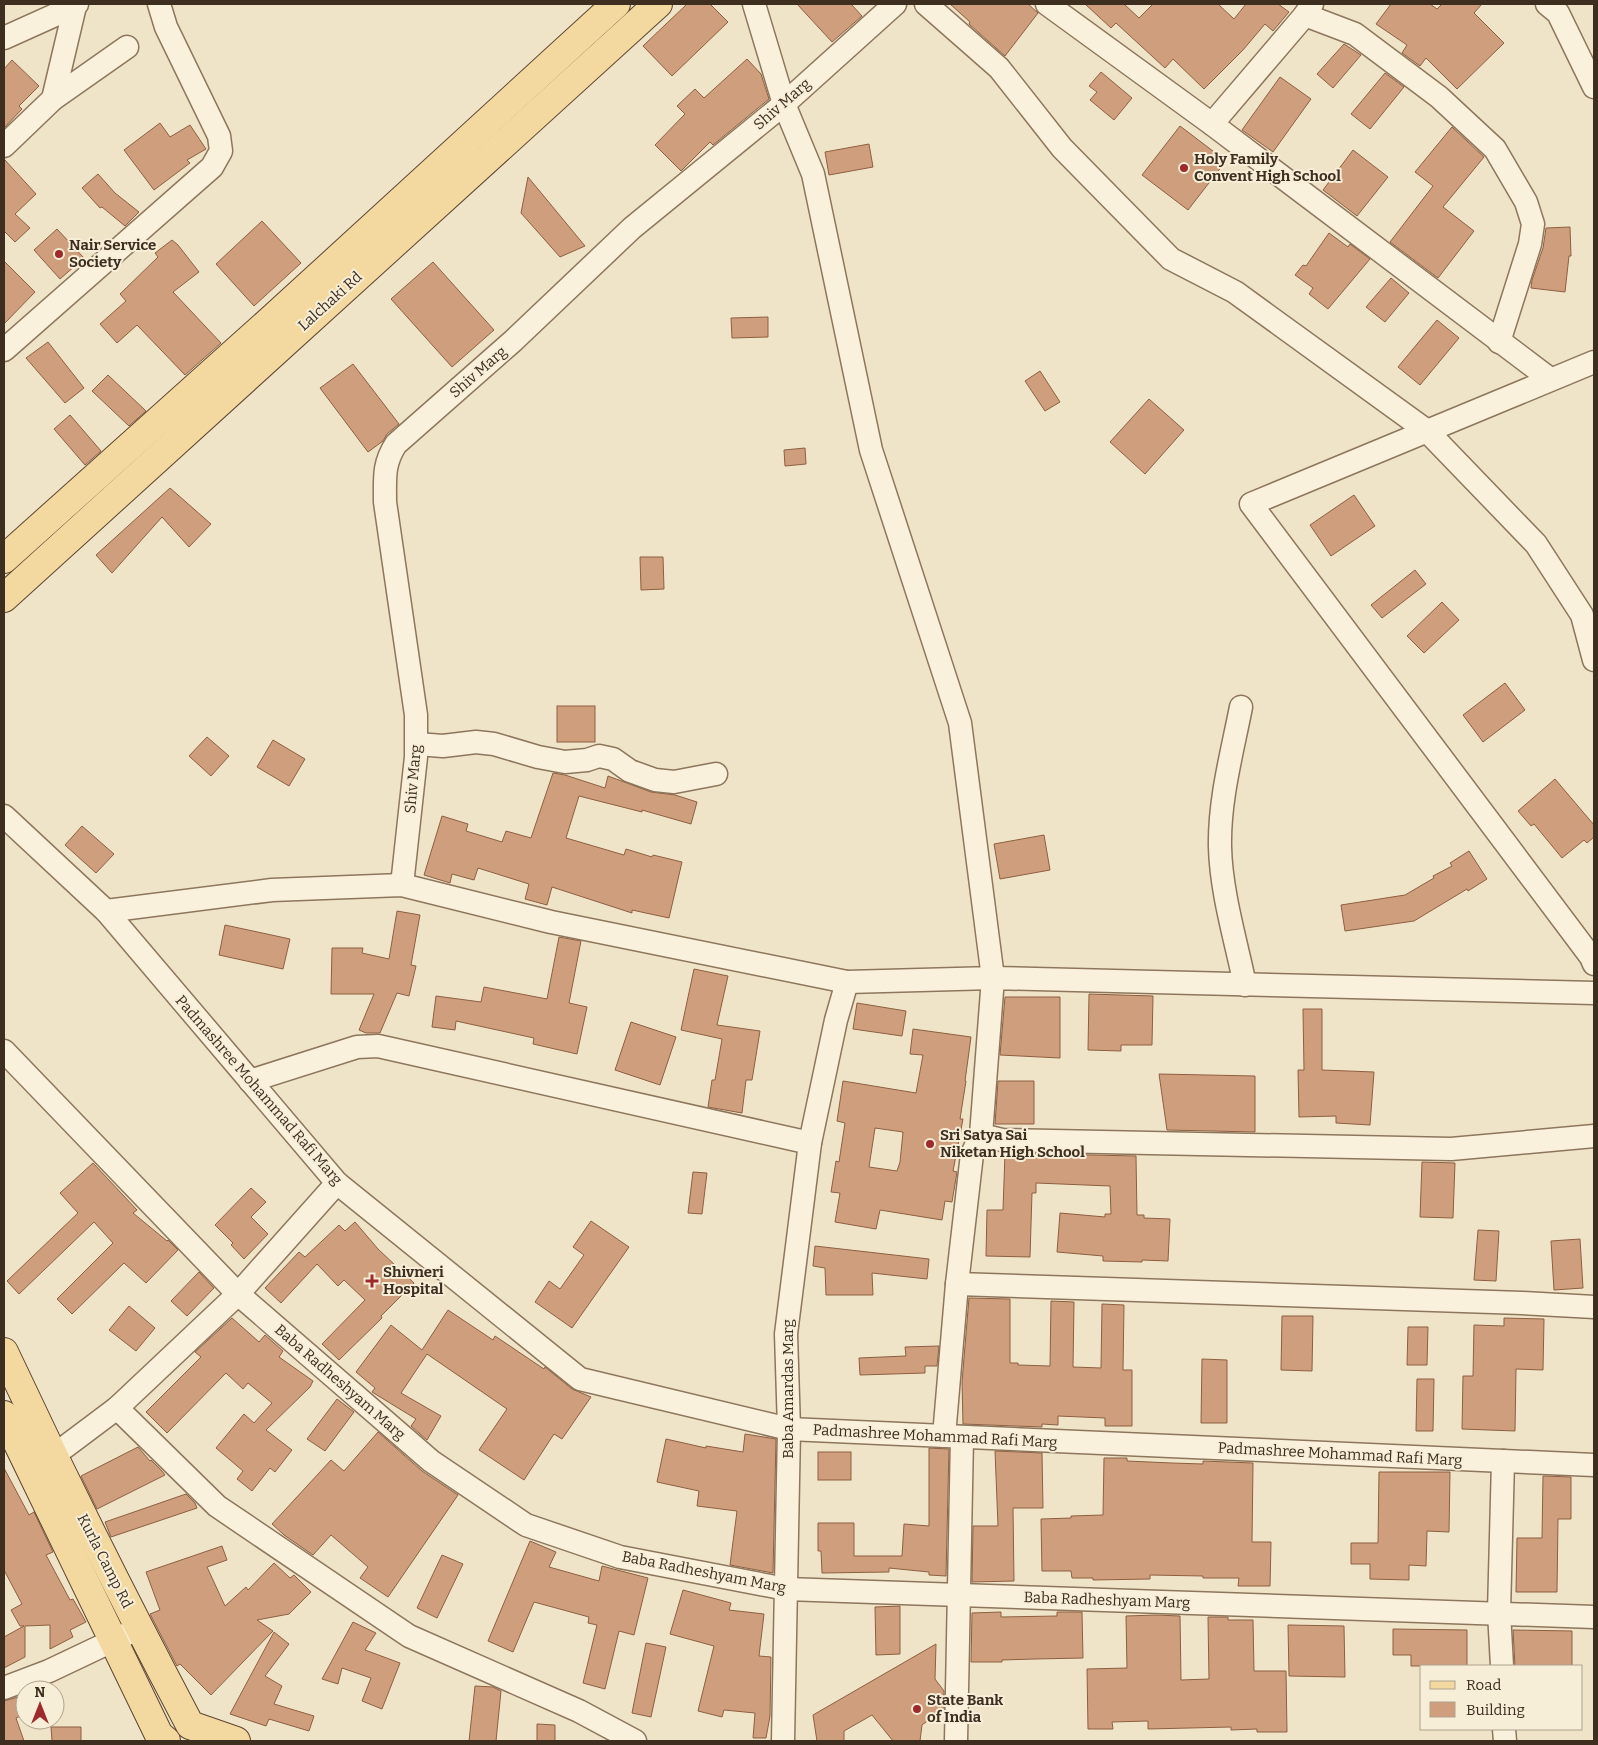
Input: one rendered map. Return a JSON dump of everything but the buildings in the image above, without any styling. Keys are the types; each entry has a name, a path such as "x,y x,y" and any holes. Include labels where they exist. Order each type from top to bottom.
{"main road":[{"name":"Lalchaki Rd","path":"4,598 146,469 282,327 616,4"},
{"name":"Lalchaki Rd","path":"4,560 130,446 282,327 658,4"},
{"path":"130,446 146,469"},
{"name":"Kurla Camp Rd","path":"4,1352 53,1456 176,1699 188,1733 236,1741"},
{"name":"Kurla Camp Rd","path":"4,1415 161,1739"}],"street":[{"path":"4,350 212,167 221,151 218,136 166,27 159,4"},
{"path":"754,4 784,104 813,174 871,450 960,723 993,978 981,1135 972,1154 957,1284 953,1436 959,1595 956,1741"},
{"name":"Shiv Marg","path":"402,885 416,744 416,715 385,502 384,468 388,455 396,444 513,341 632,228 784,104 895,4"},
{"path":"926,4 999,68 1062,148 1171,259 1234,292 1426,431 1536,544 1582,616 1594,660"},
{"path":"1047,4 1212,124 1550,380"},
{"path":"4,38 76,5"},
{"path":"53,99 76,5"},
{"path":"1553,7 1594,87"},
{"path":"1212,124 1308,9 1355,34 1439,97 1495,149 1526,202 1532,224 1530,244 1500,342"},
{"path":"4,146 53,99 126,47"},
{"path":"1593,955 1251,504 1594,362"},
{"path":"1241,707 1221,809 1220,846 1222,879 1245,985"},
{"path":"416,744 443,746 476,742 485,743 565,762 587,760 599,756 613,759 630,771 654,780 674,782 716,774"},
{"name":"Padmashree Mohammad Rafi Marg","path":"4,816 106,911 337,1183 580,1379 789,1429 1594,1465"},
{"path":"106,911 272,890 402,885 551,922 847,982 993,978 1594,993"},
{"name":"Baba Amardas Marg","path":"782,1741 789,1429 786,1334 810,1143 836,1020 847,982"},
{"path":"250,1081 357,1047 378,1046 810,1143"},
{"name":"Baba Radheshyam Marg","path":"4,1051 238,1294 431,1462 526,1525 620,1557 786,1589 1500,1612 1594,1617"},
{"path":"981,1135 1002,1140 1451,1149 1594,1136"},
{"path":"53,1456 117,1408 238,1294 337,1183"},
{"path":"957,1284 1512,1302 1594,1307"},
{"path":"117,1408 217,1506 409,1636 579,1711 635,1741"},
{"path":"1502,1461 1500,1612 1502,1665"},
{"path":"4,1688 49,1671 139,1628"},
{"path":"161,1739 176,1699"}],"place":[{"name":"Holy Family Convent High School","path":"1184,168"},
{"name":"Nair Service Society","path":"59,254"},
{"name":"Sri Satya Sai Niketan High School","path":"930,1144"},
{"name":"Shivneri Hospital","path":"372,1281"},
{"name":"State Bank of India","path":"917,1709"}]}
